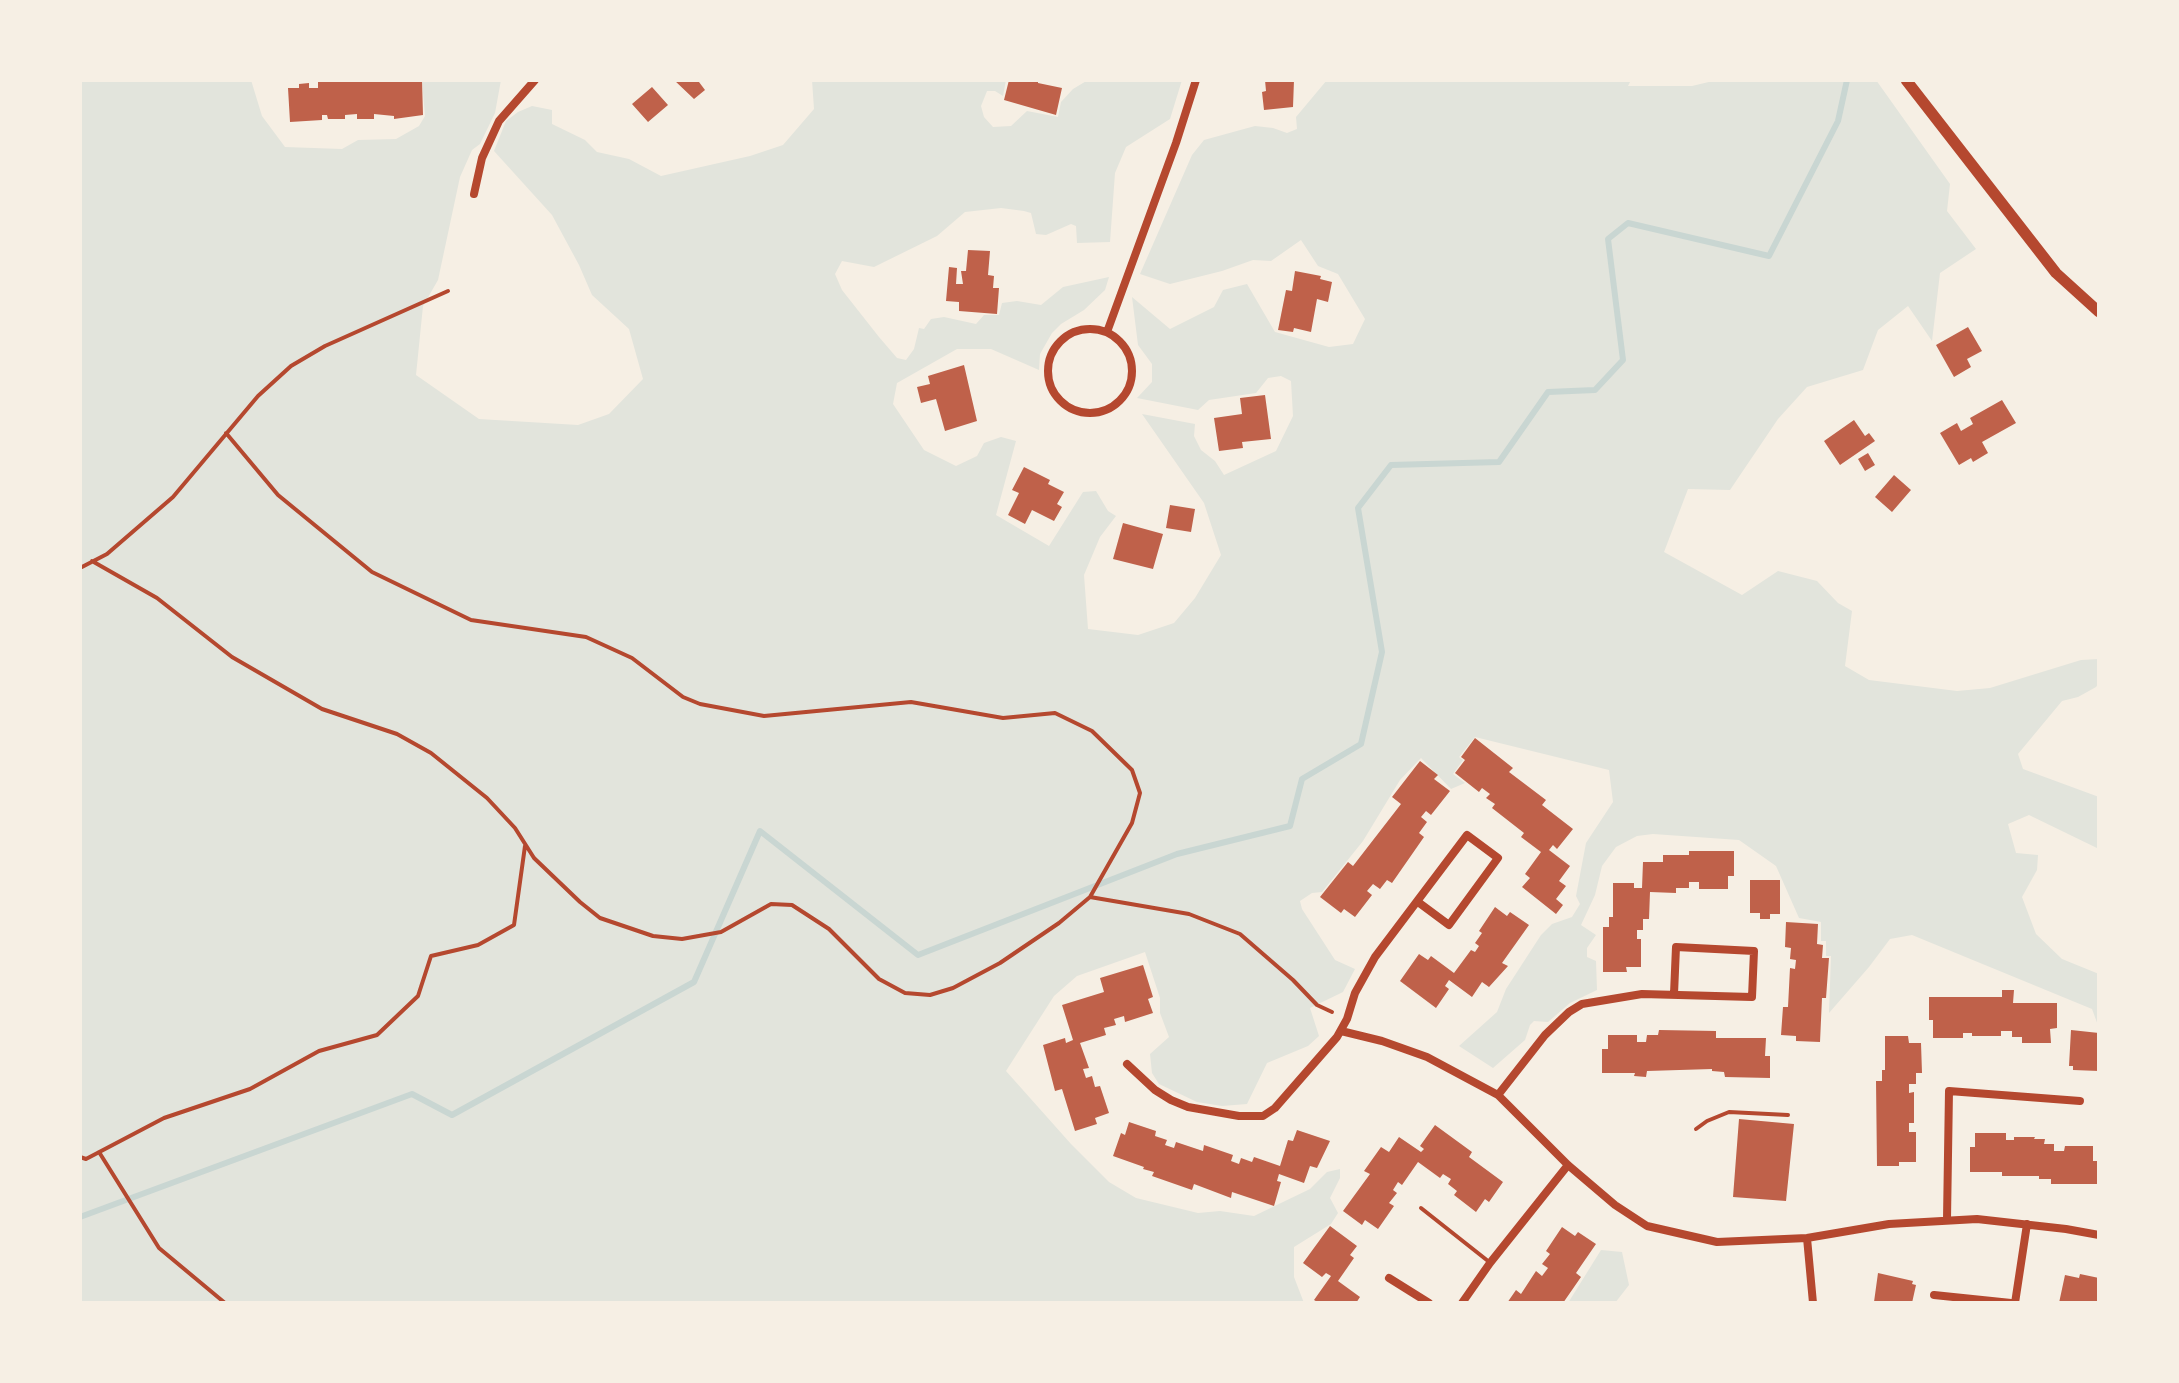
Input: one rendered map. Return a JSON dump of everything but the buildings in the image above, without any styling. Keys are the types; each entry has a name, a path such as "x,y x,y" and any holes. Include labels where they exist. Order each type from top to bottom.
{"street":[{"path":"474,194 482,158 499,121 533,80"},
{"path":"1107,332 1196,80"},
{"path":"1906,80 2056,273 2099,312"},
{"path":"1079,330 1107,332 1122,343 1130,360 1128,387 1110,408 1092,413 1073,410 1053,391 1048,372 1051,354 1063,339 1079,330"},
{"path":"1127,1064 1155,1090 1188,1107 1239,1116 1263,1116 1275,1108 1341,1031 1355,993 1375,957 1467,835 1498,858 1449,925 1418,902"},
{"path":"1498,1095 1545,1035 1582,1004 1620,996 1674,994 1752,997 1754,951 1676,947 1674,994"},
{"path":"1341,1031 1427,1057 1498,1095 1568,1165 1615,1205 1647,1226 1717,1242 1807,1238 1889,1224 1947,1219 2027,1224 2099,1235"},
{"path":"1947,1219 1949,1091 2080,1101"},
{"path":"1462,1303 1568,1165"},
{"path":"1934,1295 2013,1303 2027,1224"},
{"path":"1807,1238 1813,1303"},
{"path":"1389,1278 1429,1303"}],"lane":[{"path":"1421,1208 1490,1263"}],"path":[{"path":"80,568 107,554 173,497 258,396 291,366 325,346 448,291"},
{"path":"92,561 157,598 232,657 322,709 397,734 431,753 487,798 515,828 534,858 600,918 653,936 682,939 721,932 771,904 792,905 829,929 879,979 905,993 930,995 953,988 1000,963 1059,923 1090,896 1132,823 1140,793 1132,770 1092,731 1055,713 1003,718 911,702 764,716 700,704 683,697 632,658 586,637 471,620 372,572 278,495 226,433"},
{"path":"80,1157 86,1159 164,1118 250,1089 319,1051 377,1035 418,996 431,956 478,945 514,925 525,844"},
{"path":"1090,896 1189,914 1240,934 1317,1005 1332,1012"},
{"path":"1696,1129 1729,1112 1788,1115"},
{"path":"99,1152 159,1248 225,1303"}],"shaded area":[{"path":"80,80 251,80 262,116 285,147 342,149 358,140 396,139 419,126 425,116 422,80 501,80 495,113 480,144 472,150 460,177 438,280 423,306 416,375 479,419 578,425 609,414 643,379 629,329 592,295 552,215 494,151 506,121 518,112 532,106 552,110 552,124 585,140 597,152 629,159 661,176 750,156 783,145 814,109 812,80 1006,80 1003,96 987,91 981,106 984,117 993,127 1011,126 1027,111 1058,117 1061,102 1073,89 1088,80 1182,80 1170,119 1126,147 1115,173 1110,242 1077,243 1076,226 1071,224 1046,235 1036,234 1031,213 1024,211 1001,208 965,212 937,236 874,267 842,261 835,274 842,290 879,337 897,358 906,360 914,349 919,328 924,329 931,319 944,317 976,324 984,315 999,315 1002,303 1017,301 1041,305 1063,287 1109,277 1105,290 1052,333 1040,354 1039,370 991,349 957,349 897,383 893,404 924,450 956,466 977,456 984,443 1001,437 1016,441 996,515 1049,546 1083,492 1096,491 1108,511 1116,516 1100,537 1084,575 1088,629 1138,635 1174,623 1195,598 1221,555 1204,503 1142,414 1195,424 1194,436 1201,450 1215,461 1224,475 1276,451 1293,416 1291,381 1281,376 1268,378 1256,393 1209,400 1198,410 1137,398 1152,382 1152,364 1138,345 1132,297 1170,329 1214,307 1223,290 1247,284 1275,332 1329,347 1353,344 1365,319 1338,274 1318,266 1301,240 1271,261 1253,260 1170,284 1140,274 1192,155 1204,140 1255,126 1287,133 1297,129 1296,117 1327,80 1631,80 1628,86 1692,86 1717,80 1876,80 1950,184 1947,211 1976,249 1940,273 1932,341 1908,306 1878,330 1863,370 1807,387 1778,419 1730,490 1688,489 1664,552 1742,595 1778,571 1817,581 1838,603 1852,611 1845,666 1869,680 1957,691 1990,688 2081,660 2099,659 2099,683 2096,687 2062,701 2018,754 2023,769 2099,797 2099,849 2029,815 2008,824 2016,853 2038,855 2037,870 2022,897 2036,934 2062,959 2099,974 2099,1028 2092,1009 1912,935 1890,939 1829,1013 1831,956 1826,956 1826,941 1821,941 1821,922 1799,918 1776,866 1739,840 1653,834 1637,836 1616,847 1602,866 1595,895 1581,925 1596,935 1587,948 1587,957 1596,961 1597,990 1570,1003 1548,1022 1534,1021 1525,1040 1493,1068 1459,1046 1497,1012 1506,989 1541,935 1552,924 1572,917 1580,904 1576,896 1586,843 1613,802 1609,770 1475,737 1459,757 1463,760 1453,774 1465,783 1451,789 1421,758 1400,780 1363,841 1322,892 1312,893 1300,901 1335,960 1355,969 1343,992 1310,1008 1319,1036 1308,1046 1267,1063 1247,1104 1222,1106 1197,1102 1159,1084 1152,1073 1150,1054 1169,1037 1145,952 1077,976 1054,996 1006,1071 1109,1182 1136,1198 1198,1213 1220,1211 1254,1216 1310,1189 1327,1172 1340,1169 1340,1178 1330,1198 1338,1213 1331,1224 1294,1247 1294,1277 1304,1303 80,1303"},
{"path":"1601,1250 1622,1252 1629,1285 1615,1303 1568,1303"}],"waterway":[{"path":"80,1217 412,1094 452,1115 694,982 760,831 918,955 1177,854 1290,826 1302,779 1361,744 1382,652 1358,508 1391,465 1499,462 1548,392 1595,390 1623,360 1608,239 1628,223 1769,256 1838,121 1847,80"}]}
